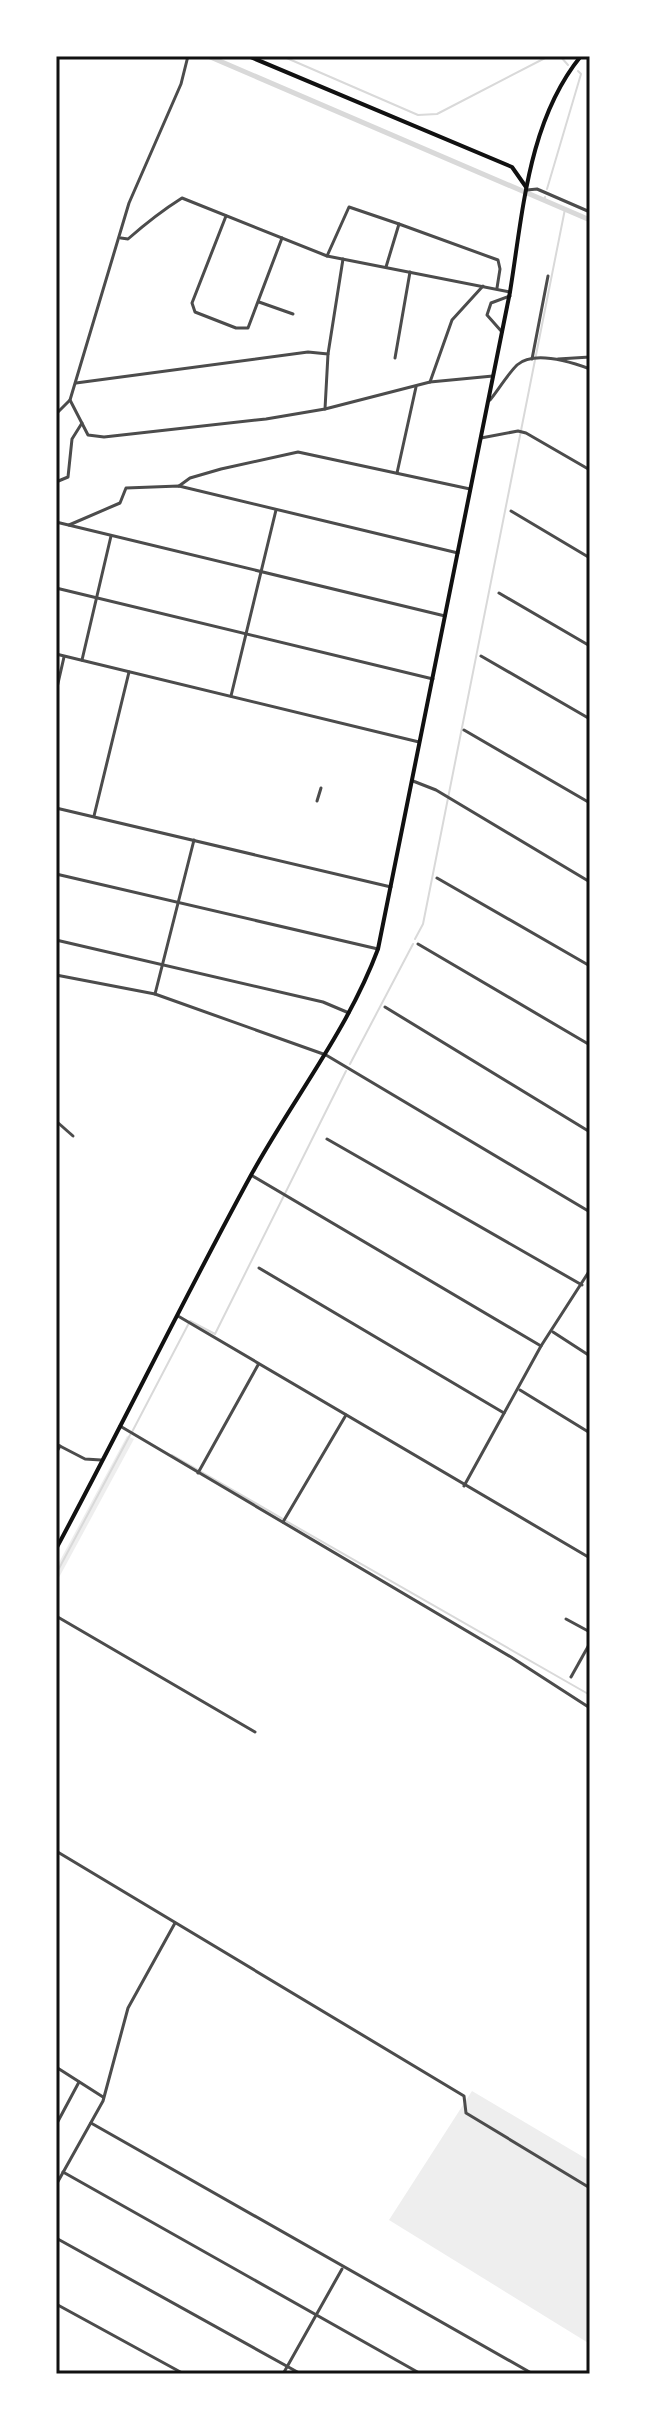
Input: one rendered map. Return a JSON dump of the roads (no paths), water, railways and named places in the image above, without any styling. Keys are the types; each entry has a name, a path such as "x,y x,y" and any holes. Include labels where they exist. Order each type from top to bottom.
{"main road":[{"path":"248,56 512,167 527,190"},
{"path":"56,1549 251,1175 326,1055 378,949 510,294 524,202 544,123 565,76 581,56"}],"street":[{"path":"56,414 70,400 129,203 181,84 188,56"},
{"path":"527,190 537,189 590,212"},
{"path":"119,238 128,239 143,223 168,211 182,198 327,256 483,285 510,294"},
{"path":"327,256 349,207 498,260 497,288"},
{"path":"226,216 192,303 195,312 236,328 248,328 282,238"},
{"path":"386,267 399,224"},
{"path":"325,409 328,354 343,259"},
{"path":"395,358 410,272"},
{"path":"534,359 548,276"},
{"path":"430,382 452,320 483,285"},
{"path":"502,332 487,315 491,303 510,294"},
{"path":"259,302 293,314"},
{"path":"76,383 308,352 328,354"},
{"path":"487,404 519,364 534,359 588,357 584,367"},
{"path":"555,359 590,369"},
{"path":"70,400 88,435 104,437 325,409 430,382 493,376"},
{"path":"397,473 417,386"},
{"path":"56,482 68,477 72,439 82,423"},
{"path":"480,438 521,432 590,470"},
{"path":"179,486 190,478 287,452 470,489"},
{"path":"69,525 120,503 126,488 179,486 458,553"},
{"path":"231,696 276,510"},
{"path":"511,511 590,558"},
{"path":"56,522 445,616"},
{"path":"82,660 111,536"},
{"path":"56,588 433,679"},
{"path":"499,593 590,646"},
{"path":"56,654 419,742"},
{"path":"56,692 64,656"},
{"path":"481,656 590,719"},
{"path":"94,816 129,672"},
{"path":"464,730 590,803"},
{"path":"412,780 448,797 590,882"},
{"path":"317,801 321,788"},
{"path":"56,808 392,887"},
{"path":"155,994 194,840"},
{"path":"56,874 378,949"},
{"path":"437,878 590,966"},
{"path":"56,940 323,1002 349,1013"},
{"path":"418,944 590,1045"},
{"path":"56,975 155,994 326,1055 590,1212"},
{"path":"385,1007 590,1132"},
{"path":"56,1121 73,1136"},
{"path":"327,1139 582,1285"},
{"path":"251,1175 541,1346"},
{"path":"259,1268 504,1413"},
{"path":"464,1486 520,1390 541,1346 553,1332 590,1270"},
{"path":"178,1316 590,1558"},
{"path":"553,1332 590,1356"},
{"path":"199,1471 258,1365"},
{"path":"520,1390 590,1433"},
{"path":"283,1522 346,1415"},
{"path":"120,1426 590,1708"},
{"path":"56,1453 58,1445 85,1459 97,1462 105,1459"},
{"path":"56,1616 255,1732"},
{"path":"566,1619 590,1632"},
{"path":"571,1677 590,1643"},
{"path":"56,1851 464,2096 466,2113 590,2188"},
{"path":"56,2185 103,2097 128,2008 175,1923"},
{"path":"56,2067 103,2097"},
{"path":"56,2125 79,2082"},
{"path":"91,2123 342,2269 533,2374"},
{"path":"63,2172 421,2374"},
{"path":"56,2238 301,2374"},
{"path":"283,2374 342,2269"},
{"path":"56,2304 184,2374"},
{"path":"56,2371 61,2374"}],"waterway":[{"path":"208,56 590,220"},
{"path":"282,56 418,115 437,114 549,56"},
{"path":"560,56 568,65"},
{"path":"547,189 581,74 578,71"},
{"path":"415,939 423,924 565,209"},
{"path":"350,1064 413,944"},
{"path":"132,1432 190,1321 215,1334 346,1071"},
{"path":"56,1574 130,1435"},
{"path":"172,1455 283,1519"},
{"path":"286,1521 590,1695"}]}
